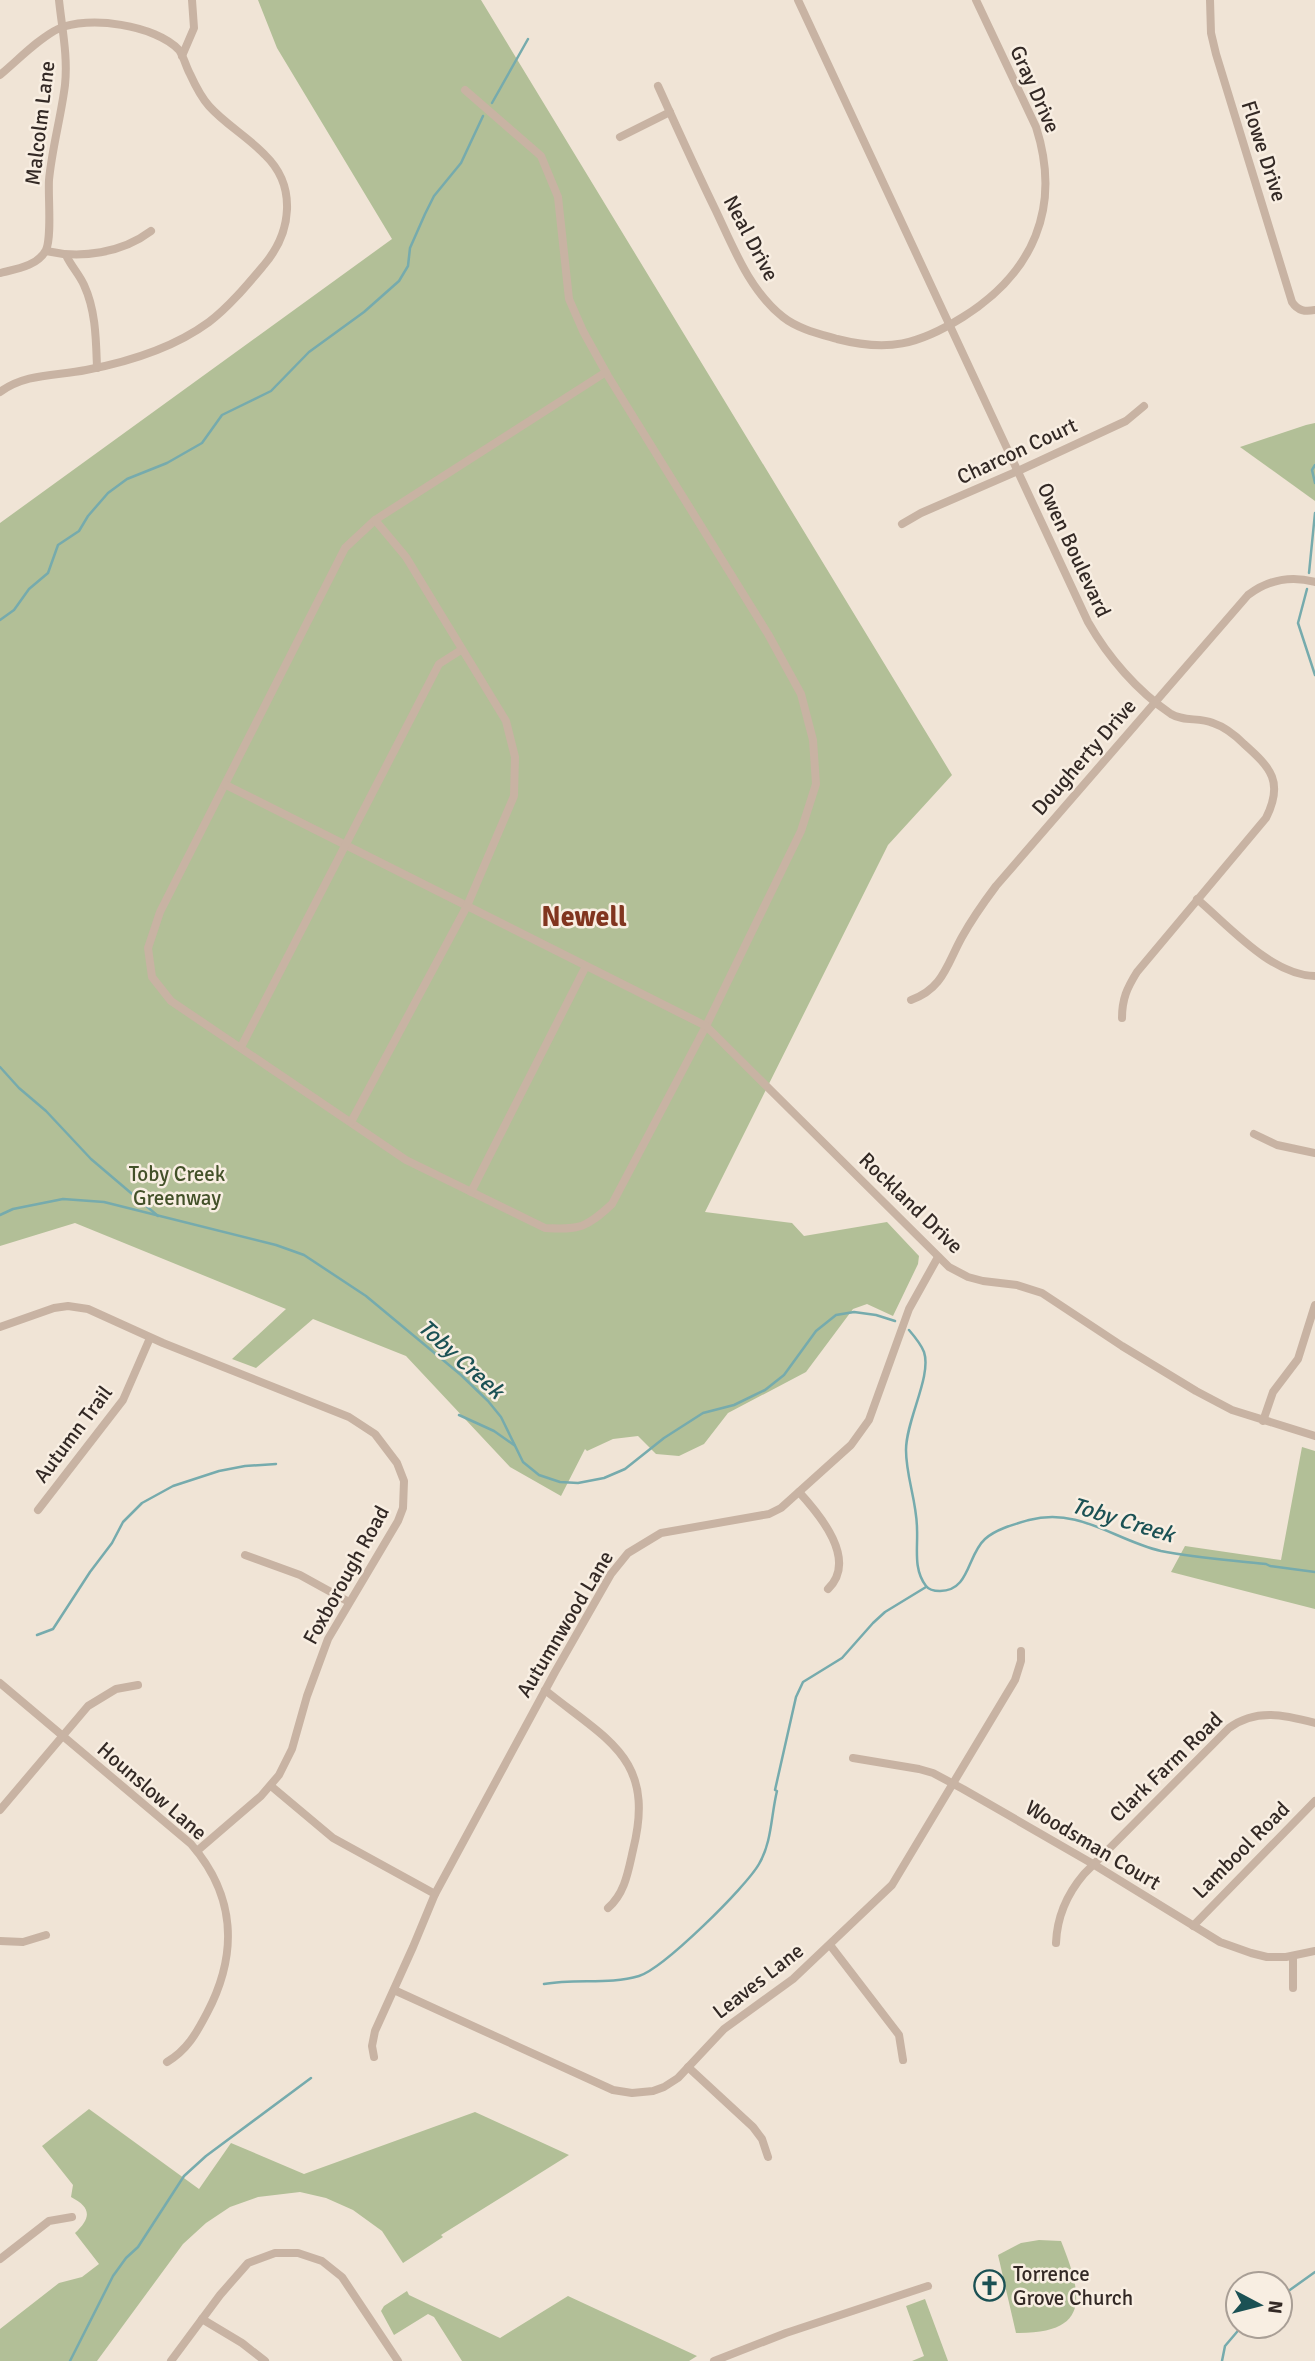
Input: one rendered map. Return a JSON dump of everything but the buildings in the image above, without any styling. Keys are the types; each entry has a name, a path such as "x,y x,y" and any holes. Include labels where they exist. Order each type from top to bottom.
{"street":[{"name":"Malcolm Lane","path":"46,251 50,173 65,85 66,43 59,0"},
{"path":"182,56 194,28 192,0"},
{"name":"Owen Boulevard","path":"797,0 1088,622 1100,642 1122,670 1156,701 1179,718 1206,721 1231,732 1265,763 1274,780 1275,796 1266,818 1138,972 1126,989 1122,1018"},
{"name":"Gray Drive","path":"949,326 995,295 1016,272 1027,256 1039,229 1045,197 1045,165 1036,127 976,0"},
{"name":"Flowe Drive","path":"1210,0 1211,33 1216,54 1292,302 1297,309 1315,310"},
{"path":"0,75 63,27 97,22 128,26 170,44 182,56 210,107 262,152 277,169 288,206 285,227 275,250 266,263 208,323 175,342 97,368 30,377 0,392"},
{"name":"Neal Drive","path":"658,86 743,268 767,303 786,320 845,341 889,347 909,343 949,326"},
{"path":"465,90 541,156 558,197 569,299 606,372 768,634 801,694 813,740 816,784 801,831 706,1026 612,1205 592,1223 568,1229 545,1228 406,1160 171,1001 152,977 148,948 160,912 345,548 375,520 606,372"},
{"path":"620,137 670,112"},
{"path":"0,273 34,263 46,251 66,256 86,254 128,245 150,231"},
{"path":"66,256 84,284 90,300 95,326 97,368"},
{"name":"Charcon Court","path":"902,524 1126,421 1144,406"},
{"path":"351,1122 467,906 514,796 515,757 506,721 406,556 375,520"},
{"name":"Dougherty Drive","path":"911,1000 924,995 938,983 966,930 996,886 1248,595 1258,588 1281,580 1315,582"},
{"path":"241,1048 439,664 461,650"},
{"name":"Rockland Drive","path":"226,785 706,1026 949,1267 968,1277 1017,1285 1042,1293 1122,1346 1232,1410 1315,1436"},
{"path":"1197,899 1274,964 1291,973 1315,976"},
{"path":"471,1192 586,966"},
{"path":"1254,1134 1277,1145 1315,1153"},
{"name":"Autumnwood Lane","path":"374,2057 373,2036 435,1894 611,1574 628,1553 661,1533 769,1514 781,1508 851,1444 869,1420 909,1309 938,1257"},
{"path":"1263,1421 1273,1392 1298,1359 1315,1305"},
{"name":"Foxborough Road","path":"0,1327 54,1308 68,1306 88,1309 150,1338 336,1410 361,1423 387,1448 401,1471 405,1494 398,1521 328,1639 307,1696 292,1749 271,1786 197,1851"},
{"name":"Autumn Trail","path":"38,1510 123,1400 150,1338"},
{"path":"799,1492 818,1514 834,1541 839,1571 837,1579 828,1590"},
{"path":"245,1555 300,1575 349,1602"},
{"name":"Leaves Lane","path":"394,1990 613,2090 632,2093 664,2087 688,2067 724,2029 782,1989 892,1885 1015,1679 1021,1651"},
{"name":"Hounslow Lane","path":"0,1683 197,1851 209,1868 224,1902 228,1918 228,1952 221,1982 192,2041 167,2062"},
{"path":"0,1810 95,1701 116,1689 138,1685"},
{"path":"545,1690 622,1754 639,1790 640,1813 624,1887 608,1908"},
{"name":"Clark Farm Road","path":"1056,1943 1065,1902 1075,1885 1228,1728 1240,1720 1278,1714 1315,1723"},
{"name":"Woodsman Court","path":"853,1758 919,1769 953,1784 1093,1864 1220,1942 1267,1957 1293,1956 1315,1951"},
{"path":"271,1786 333,1838 435,1894"},
{"name":"Lambool Road","path":"1193,1926 1315,1801"},
{"path":"0,1941 23,1942 46,1935"},
{"path":"830,1945 899,2035 903,2060"},
{"path":"1293,1956 1293,1988"},
{"path":"688,2067 753,2127 768,2157"},
{"path":"0,2259 49,2221 72,2217"},
{"path":"172,2361 248,2263 275,2253 298,2253 322,2261 342,2277 398,2361"},
{"path":"714,2361 849,2311 928,2286"},
{"path":"202,2319 242,2343 265,2361"}],"green space":[{"name":"Toby Creek Greenway","path":"258,0 481,0 952,775 888,845 705,1212 792,1223 804,1236 887,1222 919,1256 918,1264 893,1316 867,1304 853,1309 806,1372 728,1413 704,1444 679,1456 656,1454 638,1436 613,1439 587,1451 585,1449 561,1496 510,1467 406,1356 313,1319 256,1368 232,1359 286,1309 75,1223 0,1246 0,523 392,239 277,48"},
{"path":"1315,423 1315,501 1240,447 1306,425"},
{"path":"1302,1447 1315,1451 1315,1609 1171,1572 1185,1546 1281,1560"},
{"path":"89,2109 199,2189 231,2143 304,2174 475,2112 569,2155 441,2235 443,2237 403,2263 382,2231 353,2210 326,2198 300,2192 258,2197 230,2207 206,2223 183,2244 97,2361 0,2361 0,2329 59,2283 82,2277 99,2264 75,2233 84,2223 86,2209 71,2197 73,2185 42,2146"},
{"path":"1061,2241 1074,2279 1075,2308 1069,2319 1058,2327 1040,2332 1016,2333 998,2255 1021,2243"},
{"path":"407,2291 409,2295 500,2338 568,2296 697,2356 689,2361 462,2361 434,2317 428,2314 394,2335 381,2311 384,2306"},
{"path":"925,2299 948,2361 912,2361 924,2356 906,2306"}],"waterway":[{"path":"492,103 528,39"},
{"path":"0,620 14,610 29,589 48,573 58,545 79,531 108,493 127,479 167,463 202,443 222,415 271,391 309,352 364,312 399,281 408,266 410,248 434,196 461,163 483,116"},
{"path":"1315,465 1312,470 1315,483"},
{"path":"1309,573 1315,513"},
{"path":"1307,589 1298,623 1315,675"},
{"name":"Toby Creek","path":"0,1067 91,1159 158,1216"},
{"name":"Toby Creek","path":"0,1215 13,1209 63,1199 104,1202 276,1245 304,1255 366,1296 461,1375 501,1417 523,1462 539,1475 560,1482 578,1483 604,1478 625,1469 664,1438 703,1413 734,1405 765,1390 784,1375 816,1331 836,1315 854,1312 895,1321"},
{"name":"Toby Creek","path":"909,1330 923,1349 926,1362 906,1450 917,1519 919,1573 929,1588 940,1591 957,1585 963,1579 979,1546 995,1532 1029,1520 1047,1517 1081,1521 1161,1551 1315,1572"},
{"path":"459,1415 494,1431 514,1445"},
{"path":"37,1635 53,1629 112,1543 123,1522 142,1503 173,1486 219,1471 276,1464"},
{"path":"544,1984 639,1976 651,1970 685,1943 722,1907 751,1875 763,1856 771,1828 775,1790 796,1697 803,1682 842,1658 885,1612 926,1587"},
{"path":"70,2361 113,2276 138,2247 184,2176 206,2156 311,2078"},
{"path":"1294,2287 1315,2272"},
{"path":"1222,2361 1225,2346 1230,2340"}],"place":[{"name":"Torrence Grove Church","path":"990,2286"}],"district":[{"name":"Newell","path":"584,917"}]}
